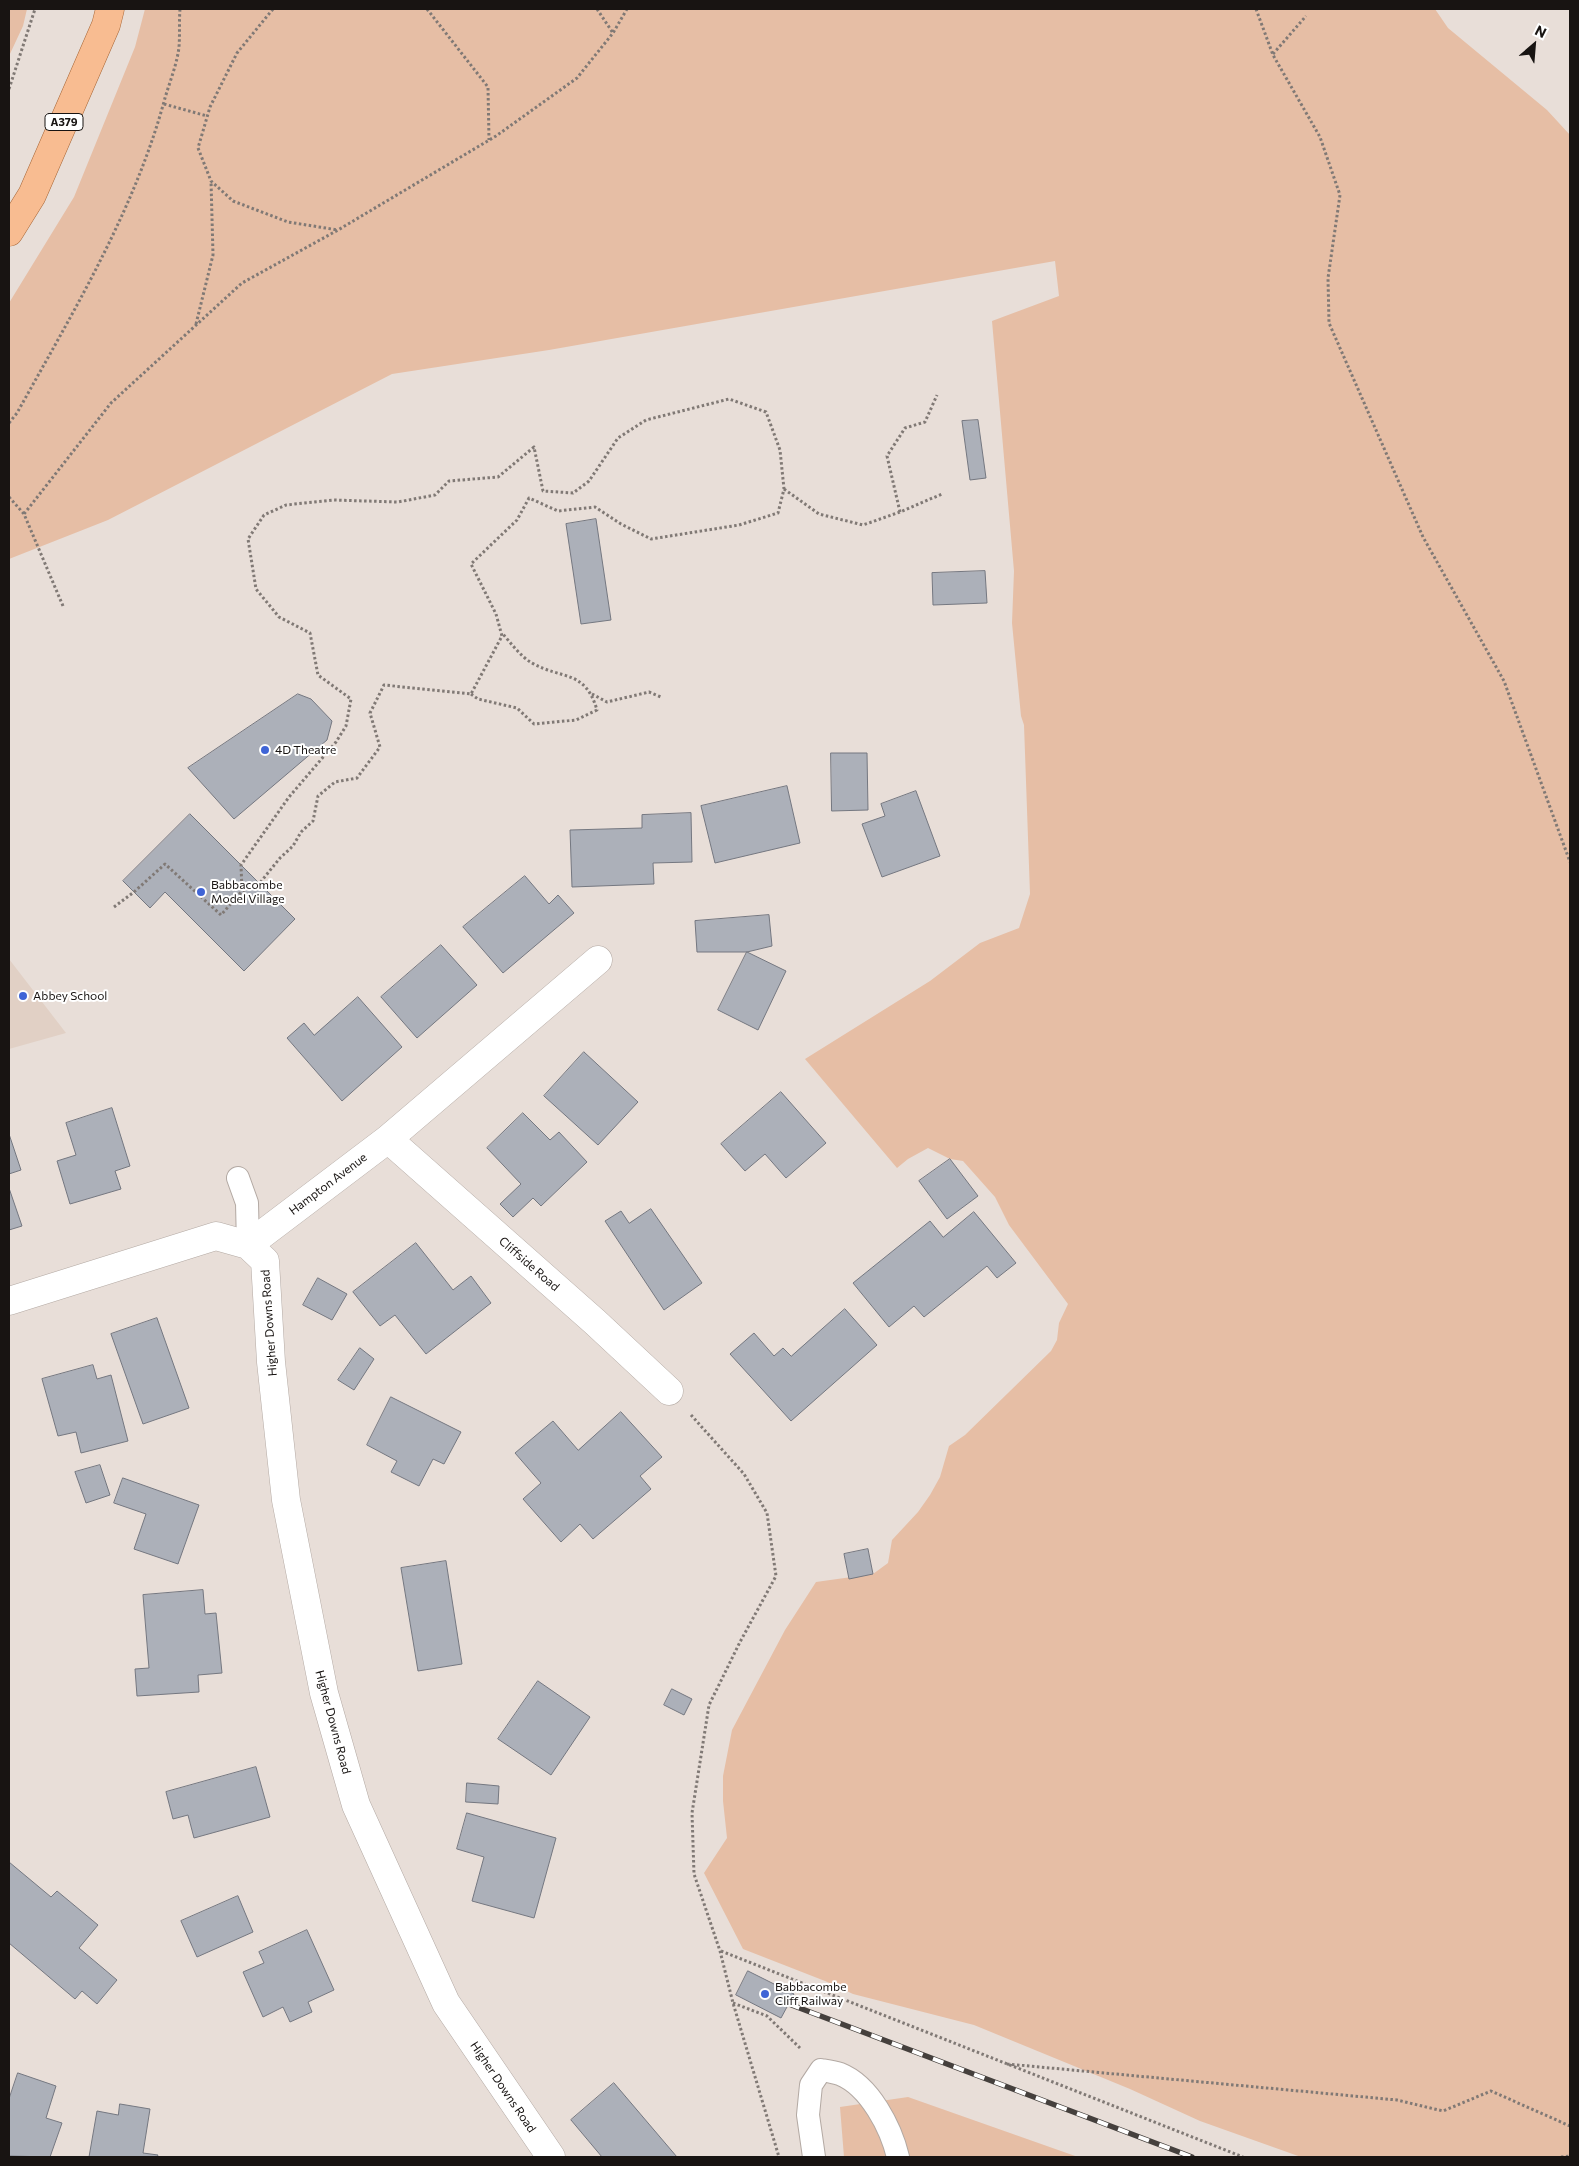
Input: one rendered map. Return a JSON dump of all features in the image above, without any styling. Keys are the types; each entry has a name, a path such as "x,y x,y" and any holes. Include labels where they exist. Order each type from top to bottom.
{"main road":[{"name":"A379","path":"9,232 32,196 106,25 110,9"}],"street":[{"name":"Hampton Avenue","path":"248,1246 388,1139 598,960"},
{"name":"Cliffside Road","path":"388,1139 595,1322 669,1392"},
{"path":"9,1301 216,1236 248,1246"},
{"name":"Higher Downs Road","path":"248,1246 265,1262 271,1362 286,1500 324,1694 356,1805 446,2003 550,2157"}],"lane":[{"path":"238,1178 247,1203 248,1246"},
{"path":"814,2157 808,2115 811,2085 821,2070 841,2074 859,2087 876,2107 893,2137 898,2157"}],"path":[{"path":"9,89 35,9"},
{"path":"9,423 17,413 68,321 125,210 157,128 164,104 179,47 180,9"},
{"path":"196,325 213,255 211,181 198,148 210,107 237,53 273,9"},
{"path":"428,9 488,87 489,140"},
{"path":"598,9 613,33"},
{"path":"24,514 111,403 242,283 338,230 489,140 577,78 613,33 627,9"},
{"path":"1256,9 1273,55 1320,137 1340,195 1328,278 1329,322 1423,537 1504,681 1570,862"},
{"path":"1273,55 1306,16"},
{"path":"164,104 207,116"},
{"path":"211,181 233,201 288,222 338,230"},
{"path":"900,512 886,456 904,428 925,422 937,395"},
{"path":"242,891 241,865 289,797 336,742 346,726 351,699 318,675 310,633 279,617 256,589 248,539 264,515 286,506 333,500 398,502 435,495 449,481 498,477 534,447 543,491 573,493 589,481 618,438 646,420 729,399 766,412 780,450 784,488 778,513 739,525 651,539 621,524 595,507 558,511 528,498 517,520 471,564 496,614 502,636 471,694"},
{"path":"784,488 820,514 863,525 942,494"},
{"path":"9,497 24,514 63,606"},
{"path":"501,632 531,663 571,676 607,702 649,692 662,697"},
{"path":"114,907 166,864 221,915 242,891 259,884 280,858 293,846 300,832 313,821 318,796 335,782 357,778 380,746 370,714 384,685 471,694 478,699 517,708 534,724 576,720 597,710 592,693"},
{"path":"669,1392 744,1474 767,1513 776,1576 740,1642 709,1705 692,1812 694,1874 720,1951 733,2003 780,2157"},
{"path":"720,1951 1243,2157"},
{"path":"733,2003 767,2016 821,2070"},
{"path":"1007,2064 1397,2100 1443,2111 1491,2091 1570,2126"},
{"path":"1561,2157 1570,2156"}],"shaded area":[{"path":"9,9 27,9 23,26 9,56"},
{"path":"145,9 1435,9 1448,28 1547,110 1570,135 1570,2157 1301,2157 1200,2121 1130,2089 974,2025 853,1994 743,1949 704,1873 727,1838 723,1801 723,1776 732,1730 785,1630 816,1582 873,1574 888,1563 892,1540 918,1512 930,1495 940,1477 949,1446 965,1435 1051,1351 1057,1340 1059,1323 1068,1304 1009,1225 995,1197 963,1161 950,1159 928,1148 908,1159 897,1168 805,1059 930,981 980,943 1019,928 1030,894 1024,725 1021,716 1012,623 1014,571 992,321 1059,296 1055,261 549,350 392,374 108,520 9,559 9,303 74,197 135,47"},
{"name":"Abbey School","path":"9,959 66,1033 9,1049"},
{"path":"908,2097 1078,2157 844,2157 840,2107"}],"building":[{"path":"978,420 986,478 970,480 962,421"},
{"path":"596,519 611,620 581,624 566,524"},
{"path":"985,571 987,603 933,605 932,573"},
{"name":"4D Theatre","path":"298,694 311,699 332,721 327,740 234,819 188,768"},
{"path":"831,753 867,753 868,810 832,811"},
{"path":"787,786 800,843 715,863 701,806"},
{"path":"916,791 940,856 882,877 862,824 885,816 881,804"},
{"path":"691,813 692,862 653,863 654,884 572,887 570,830 642,828 642,815"},
{"name":"Babbacombe Model Village","path":"190,814 295,919 244,971 165,892 150,908 123,881"},
{"path":"525,876 549,904 558,895 574,913 503,973 463,927"},
{"path":"769,915 772,946 747,952 697,952 695,921"},
{"path":"441,945 477,985 417,1038 381,997"},
{"path":"747,952 786,971 758,1030 718,1010"},
{"path":"358,997 402,1047 342,1101 287,1038 304,1023 314,1035"},
{"path":"584,1052 638,1102 598,1145 544,1096"},
{"path":"781,1092 826,1143 786,1178 765,1154 745,1171 721,1144"},
{"path":"112,1108 130,1166 115,1171 121,1189 70,1204 57,1161 76,1155 66,1123"},
{"path":"523,1113 550,1140 559,1132 587,1162 541,1206 533,1198 513,1217 500,1204 521,1184 487,1148"},
{"path":"9,1134 21,1170 9,1174"},
{"path":"950,1159 978,1196 947,1219 919,1181"},
{"path":"9,1188 22,1226 9,1230"},
{"path":"651,1209 702,1283 664,1310 605,1221 621,1211 629,1223"},
{"path":"974,1212 1016,1263 997,1278 987,1266 924,1317 914,1306 889,1327 853,1283 930,1221 943,1237"},
{"path":"416,1243 453,1290 471,1276 491,1303 426,1354 395,1315 380,1326 353,1292"},
{"path":"318,1278 347,1294 332,1320 303,1305"},
{"path":"845,1309 877,1345 791,1421 730,1354 754,1333 774,1356 783,1348 791,1356"},
{"path":"157,1318 189,1408 143,1424 111,1334"},
{"path":"360,1348 374,1359 354,1390 338,1380"},
{"path":"93,1365 97,1379 111,1375 128,1441 81,1453 76,1432 58,1436 42,1379"},
{"path":"391,1397 461,1432 444,1464 433,1459 419,1486 391,1472 397,1461 367,1445"},
{"path":"621,1412 662,1457 640,1476 651,1489 593,1539 580,1524 561,1542 523,1499 541,1483 515,1453 553,1421 578,1450"},
{"path":"100,1465 110,1495 86,1503 75,1472"},
{"path":"123,1478 199,1505 178,1564 134,1549 146,1514 114,1503"},
{"path":"868,1549 873,1574 849,1579 844,1554"},
{"path":"446,1561 462,1664 418,1671 401,1568"},
{"path":"203,1590 205,1614 216,1613 222,1673 198,1675 199,1692 137,1696 135,1669 149,1668 143,1595"},
{"path":"538,1681 590,1717 551,1775 498,1739"},
{"path":"672,1689 692,1699 684,1715 664,1705"},
{"path":"256,1767 270,1817 194,1838 188,1815 173,1819 166,1792"},
{"path":"467,1783 499,1786 498,1804 466,1802"},
{"path":"467,1813 556,1838 534,1918 472,1901 484,1857 457,1849"},
{"path":"9,1862 51,1897 57,1891 98,1925 79,1948 117,1980 97,2004 82,1991 75,1999 9,1943"},
{"path":"238,1896 253,1932 197,1957 181,1921"},
{"path":"307,1930 334,1990 308,2002 312,2012 290,2022 283,2007 263,2017 243,1972 264,1963 259,1952"},
{"name":"Babbacombe Cliff Railway","path":"748,1971 794,1994 781,2018 736,1995"},
{"path":"18,2073 56,2086 46,2118 62,2123 50,2157 9,2156 9,2099"},
{"path":"614,2083 677,2157 602,2157 571,2120"},
{"path":"120,2104 150,2109 143,2153 158,2155 157,2157 89,2157 97,2111 118,2115"}],"railway":[{"path":"789,2004 1192,2157"}],"place":[{"name":"4D Theatre","path":"265,750"},
{"name":"Babbacombe Model Village","path":"201,892"},
{"name":"Abbey School","path":"23,996"},
{"name":"Babbacombe Cliff Railway","path":"765,1994"}]}
